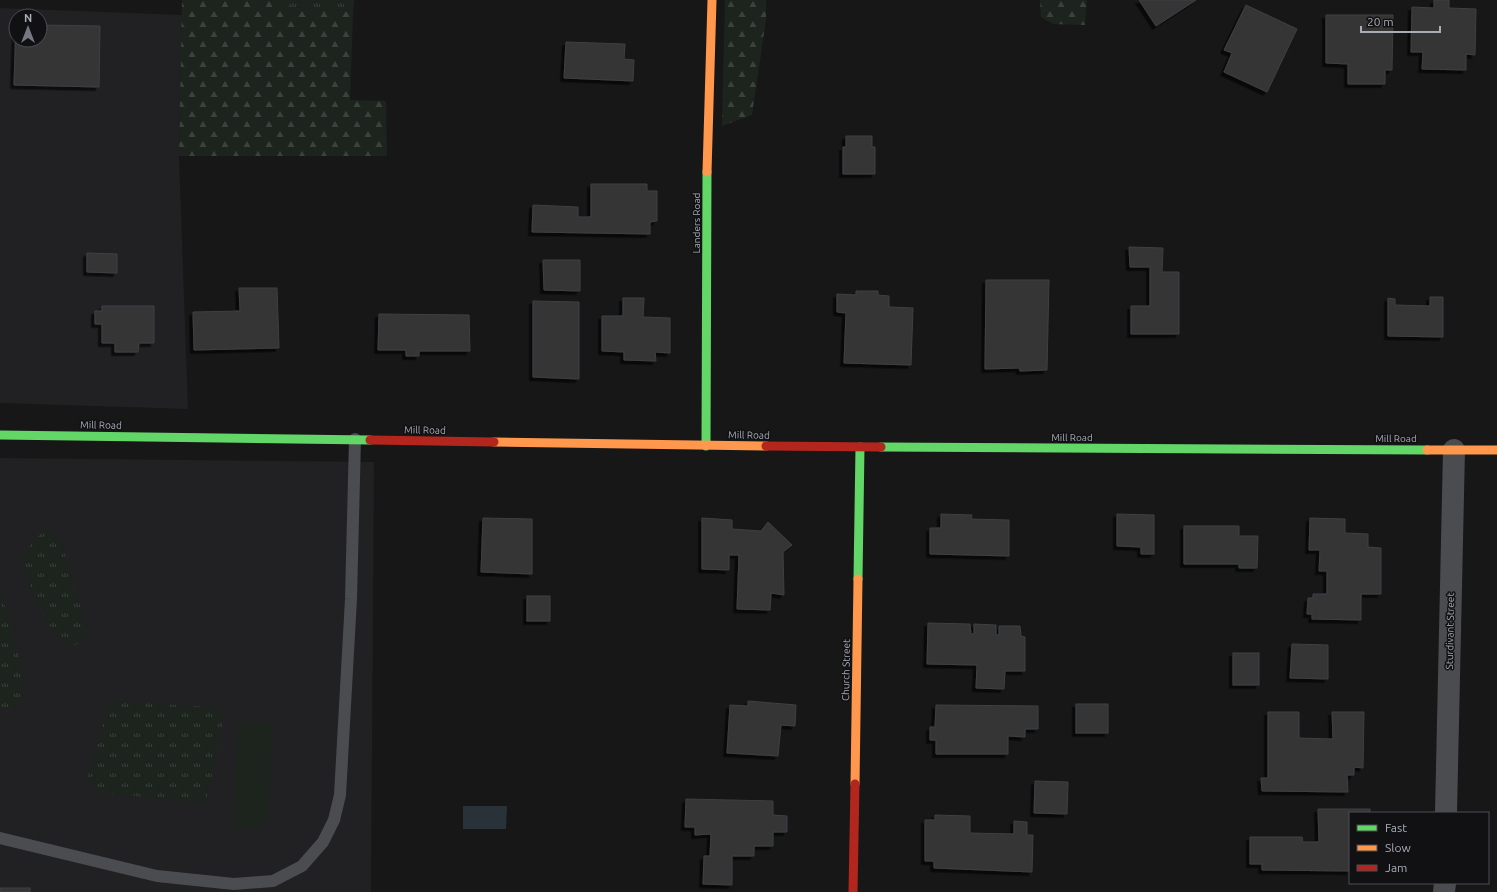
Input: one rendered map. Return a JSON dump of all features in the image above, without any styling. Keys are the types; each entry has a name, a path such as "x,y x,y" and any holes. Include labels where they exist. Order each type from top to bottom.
{"street":[{"name":"Landers Road","path":"706,446 707,150 712,0"},
{"name":"Mill Road","path":"0,435 706,446 1497,450"},
{"name":"Church Street","path":"853,892 860,447"},
{"name":"Sturdivant Street","path":"1446,812 1454,450"}],"lane":[{"path":"0,838 157,876 234,888 273,881 302,866 323,842 334,820 340,795 351,599 355,440"}],"shaded area":[{"path":"0,8 8,8 8,48 48,48 48,10 182,15 179,156 188,409 0,403"},
{"path":"0,458 374,462 371,892 0,892"},
{"path":"463,806 507,806 506,829 463,829"}],"green space":[{"path":"182,0 279,0 282,6 353,12 350,100 386,101 387,156 179,156"},
{"path":"279,0 354,0 353,12 282,6"},
{"path":"725,0 766,0 766,19 752,115 722,126"},
{"path":"1040,0 1087,0 1085,25 1053,24 1041,17"},
{"path":"44,532 53,533 62,544 87,630 82,643 64,648 39,605 29,583 21,557 39,535"},
{"path":"0,589 24,674 22,699 13,709 0,708"},
{"path":"110,701 211,707 217,708 223,713 223,721 207,798 201,803 99,792 86,783"},
{"path":"238,721 273,723 268,822 252,827 233,829"}],"building":[{"path":"1139,0 1196,0 1156,26"},
{"path":"1434,0 1449,0 1449,8 1476,9 1475,55 1466,54 1466,70 1422,69 1423,52 1411,52 1412,7 1434,8"},
{"path":"1246,5 1297,29 1267,92 1224,72 1232,53 1224,50"},
{"path":"1326,15 1393,15 1392,70 1385,70 1385,84 1348,84 1348,64 1326,63"},
{"path":"48,25 100,26 99,87 14,85 15,48 48,48"},
{"path":"566,42 625,44 624,59 634,60 633,81 564,78"},
{"path":"846,136 872,136 872,147 875,147 875,174 843,174 843,147 846,147"},
{"path":"591,184 647,184 647,191 657,191 657,221 650,222 650,234 532,232 533,205 578,207 578,217 591,217"},
{"path":"1129,247 1163,248 1162,272 1179,272 1179,334 1131,334 1131,306 1150,306 1150,267 1130,267"},
{"path":"87,253 117,254 117,273 87,272"},
{"path":"543,260 580,260 580,291 544,290"},
{"path":"986,280 1049,280 1047,370 1020,371 1019,368 985,369"},
{"path":"239,288 277,288 279,348 194,350 193,312 240,311"},
{"path":"856,291 878,291 878,295 889,296 889,307 913,308 911,365 844,363 846,313 837,312 837,294 856,295"},
{"path":"1430,297 1443,297 1443,337 1388,336 1388,298 1395,299 1395,305 1430,306"},
{"path":"623,298 644,298 643,317 670,318 670,353 655,352 656,361 624,360 624,352 602,351 602,316 623,316"},
{"path":"533,301 579,302 579,379 533,377"},
{"path":"102,306 154,306 154,343 139,343 138,352 115,352 115,343 102,343 102,324 95,324 95,311 102,311"},
{"path":"379,314 469,315 470,351 419,351 419,356 406,356 406,350 378,350"},
{"path":"941,514 972,515 971,519 1009,520 1009,556 930,554 930,528 941,528"},
{"path":"1117,514 1154,515 1154,554 1141,554 1141,547 1117,546"},
{"path":"483,518 532,519 532,574 481,572"},
{"path":"702,518 732,520 732,529 761,531 768,522 792,545 783,552 784,595 771,593 770,610 737,609 739,555 729,555 729,570 702,569"},
{"path":"1310,518 1345,519 1345,533 1368,534 1368,547 1381,548 1381,594 1361,594 1361,620 1312,619 1312,614 1307,614 1308,598 1313,598 1313,594 1327,594 1327,571 1319,571 1320,550 1309,550"},
{"path":"1184,526 1239,526 1239,536 1258,536 1257,568 1239,568 1239,564 1184,564"},
{"path":"527,596 550,596 550,621 527,621"},
{"path":"928,623 970,624 971,634 974,634 974,624 996,625 996,635 999,635 999,626 1020,626 1021,636 1025,637 1025,671 1005,671 1004,689 976,688 977,665 927,664"},
{"path":"1292,644 1328,645 1328,679 1290,678"},
{"path":"1233,653 1259,653 1259,685 1233,685"},
{"path":"748,701 796,705 795,726 781,725 778,756 727,753 730,705 748,706"},
{"path":"1076,704 1108,704 1108,733 1076,733"},
{"path":"936,705 1038,706 1038,729 1025,729 1025,737 1008,736 1008,754 936,754 936,740 930,740 930,727 935,727"},
{"path":"1268,712 1299,712 1299,738 1333,739 1332,712 1364,712 1363,768 1354,767 1354,775 1347,775 1348,792 1262,791 1261,778 1268,778"},
{"path":"1035,781 1068,782 1067,814 1034,813"},
{"path":"686,799 773,801 773,815 787,816 787,832 773,832 773,846 754,846 754,856 732,856 732,885 703,884 704,856 710,856 711,834 695,835 695,827 685,827"},
{"path":"1318,809 1370,809 1370,812 1349,812 1349,871 1262,870 1262,864 1250,864 1250,837 1302,837 1303,842 1319,842"},
{"path":"935,815 970,816 970,833 1014,834 1014,821 1027,822 1027,835 1033,835 1032,872 934,868 934,861 925,861 925,820 935,820"},
{"path":"0,888 30,888 30,892 0,892"}],"traffic: fast":[{"path":"706,446 707,172"},
{"path":"0,435 370,440"},
{"path":"858,579 860,447"},
{"path":"881,447 1427,450"}],"traffic: slow":[{"path":"707,172 712,0"},
{"path":"494,442 766,446"},
{"path":"1427,450 1497,450"},
{"path":"855,784 858,579"}],"traffic: jam":[{"path":"370,440 494,442"},
{"path":"766,446 881,447"},
{"path":"853,892 855,784"}]}
